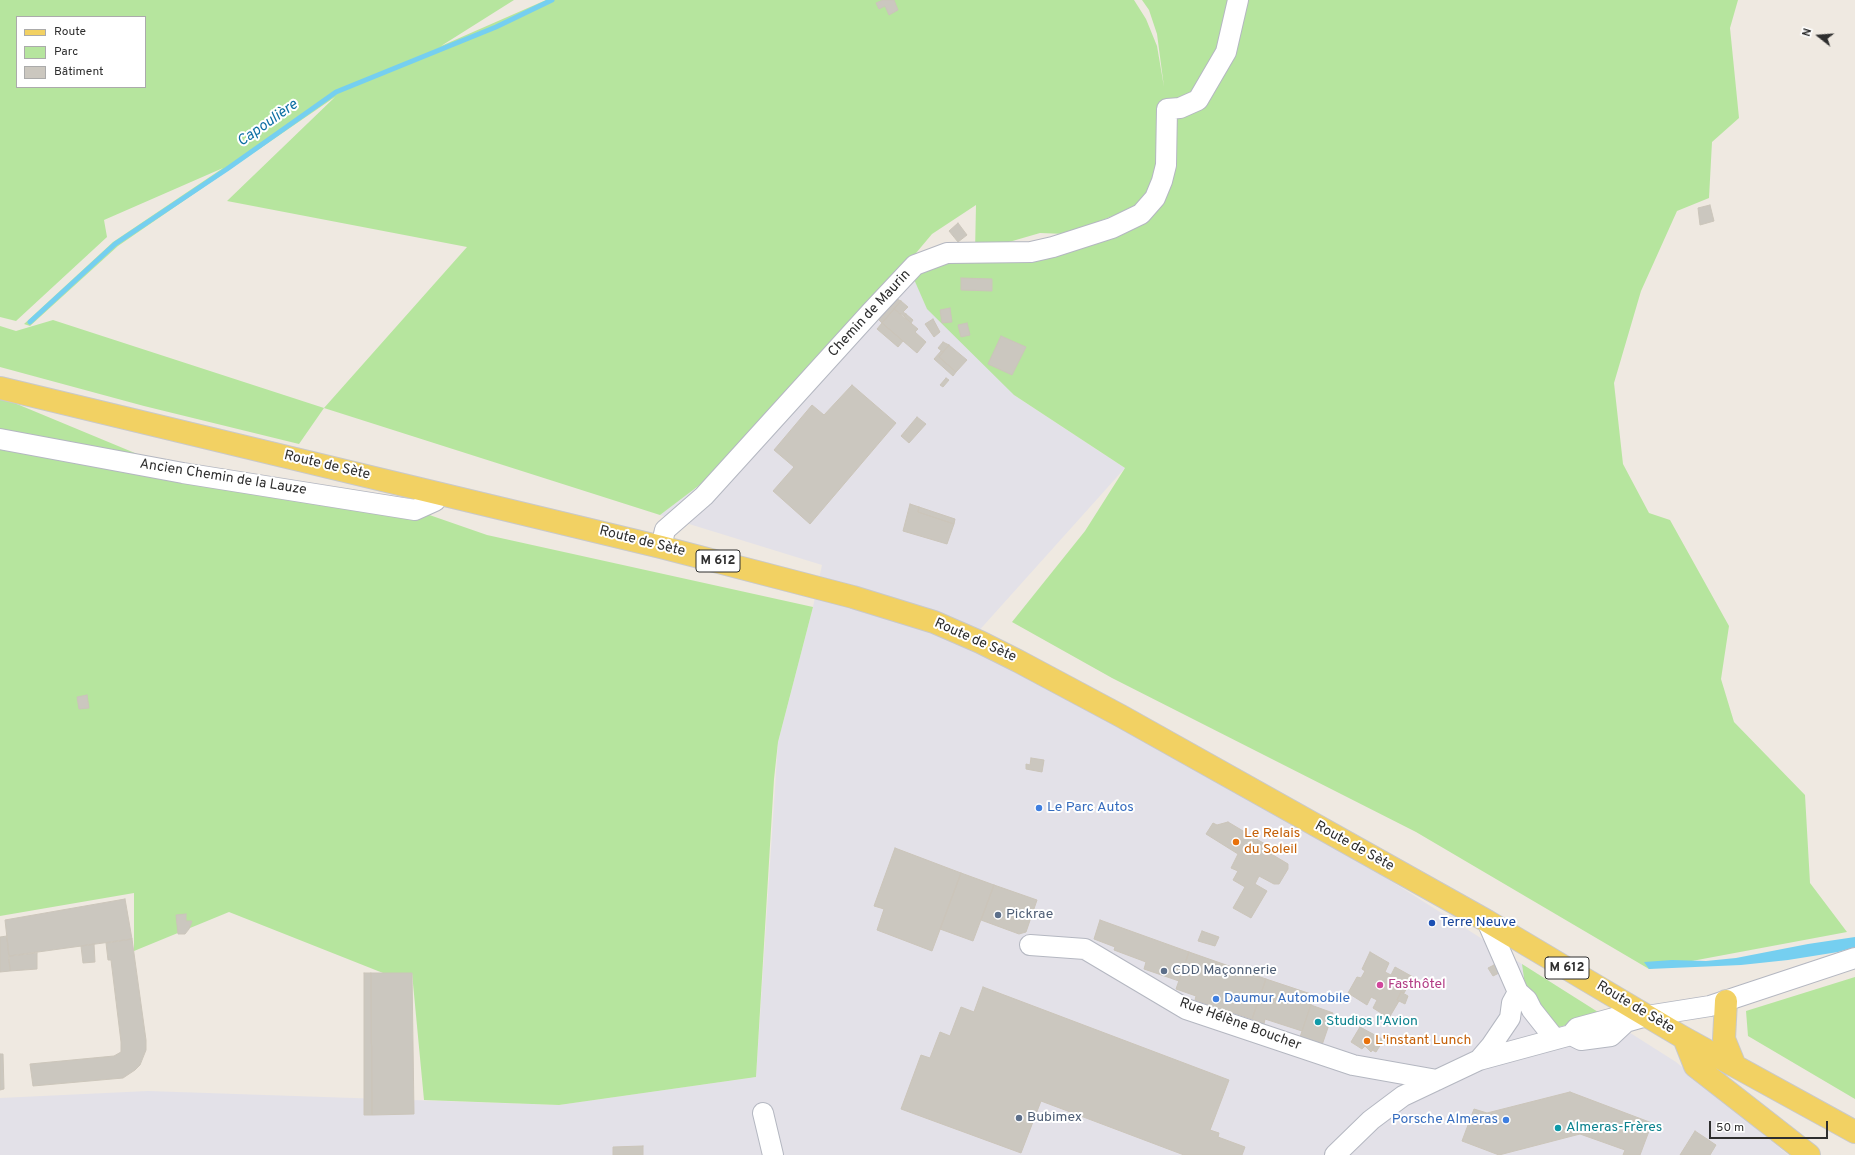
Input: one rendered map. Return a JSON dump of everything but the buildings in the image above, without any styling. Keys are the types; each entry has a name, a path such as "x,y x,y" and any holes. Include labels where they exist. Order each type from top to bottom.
{"main road":[{"name":"Route de Sète","path":"0,388 661,546 853,597 934,622 980,642 1121,716 1487,922 1684,1038 1855,1132"},
{"path":"1726,1001 1724,1039 1735,1066"},
{"path":"1684,1038 1695,1066 1809,1155"}],"street":[{"name":"Chemin de Maurin","path":"661,546 665,530 704,496 870,312 915,265 947,253 1031,252 1053,247 1112,228 1141,214 1155,198 1162,181 1166,165 1167,109 1180,108 1198,100 1226,52 1238,0"},
{"name":"Ancien Chemin de la Lauze","path":"0,439 183,473 415,510 435,501 439,493"},
{"path":"1487,922 1518,992 1527,1000 1532,1010 1563,1037"},
{"name":"Rue Hélène Boucher","path":"1030,945 1085,948 1186,1009 1353,1065 1436,1080"},
{"path":"1335,1155 1371,1120 1403,1096 1479,1060 1563,1037 1578,1028 1614,1018 1626,1022 1647,1016 1710,1006 1855,958"},
{"path":"1479,1060 1510,1018 1512,1003 1518,992"},
{"path":"763,1113 773,1155"}],"shaded area":[{"path":"913,277 1014,395 1125,468 967,644 1169,740 1676,1062 1788,1155 0,1155 0,1098 148,1091 559,1105 756,1077 778,742 813,607 822,565 660,515 726,465"}],"green space":[{"path":"0,0 514,0 441,46 546,0 1134,0 1146,19 1157,46 1164,87 1157,34 1149,10 1142,0 1738,0 1730,28 1739,118 1712,142 1709,198 1677,211 1641,291 1614,383 1623,464 1649,513 1670,520 1729,626 1721,679 1734,722 1805,795 1810,883 1847,932 1649,969 1416,832 1112,678 1012,622 1085,531 1125,468 1014,395 927,309 913,277 975,252 976,205 932,234 864,315 726,465 660,515 324,408 467,247 227,201 335,97 118,246 30,326 24,324 113,242 223,168 104,220 107,237 16,321 0,317","holes":["1123,212 1071,241 978,251 1040,233 1066,234"]},
{"path":"53,320 324,408 299,444 144,406 0,367 0,326 16,331"},
{"path":"0,397 183,473 415,510 487,535 813,607 778,742 774,779 756,1077 559,1105 424,1100 412,973 383,973 229,912 134,951 134,893 0,916"},
{"path":"1522,964 1598,1012 1593,1018 1559,1027 1549,1022 1535,1005 1525,985"},
{"path":"1855,977 1855,1099 1748,1036 1746,1011"}],"water":[{"path":"1855,937 1855,947 1838,952 1788,960 1741,965 1649,969 1644,962 1672,960 1706,961 1736,958 1808,944"}],"waterway":[{"name":"Capoulière","path":"30,322 115,244 227,169 336,92 496,27 552,0"}],"place":[{"name":"Le Parc Autos","path":"1039,808"},
{"name":"Le Relais du Soleil","path":"1236,842"},
{"name":"Pickrae","path":"998,915"},
{"name":"Terre Neuve","path":"1432,923"},
{"name":"CDD Maçonnerie","path":"1164,971"},
{"name":"Fasthôtel","path":"1380,985"},
{"name":"Daumur Automobile","path":"1216,999"},
{"name":"Studios l'Avion","path":"1318,1022"},
{"name":"L'instant Lunch","path":"1367,1041"},
{"name":"Bubimex","path":"1019,1118"},
{"name":"Porsche Almeras","path":"1506,1120"},
{"name":"Almeras-Frères","path":"1558,1128"}]}
